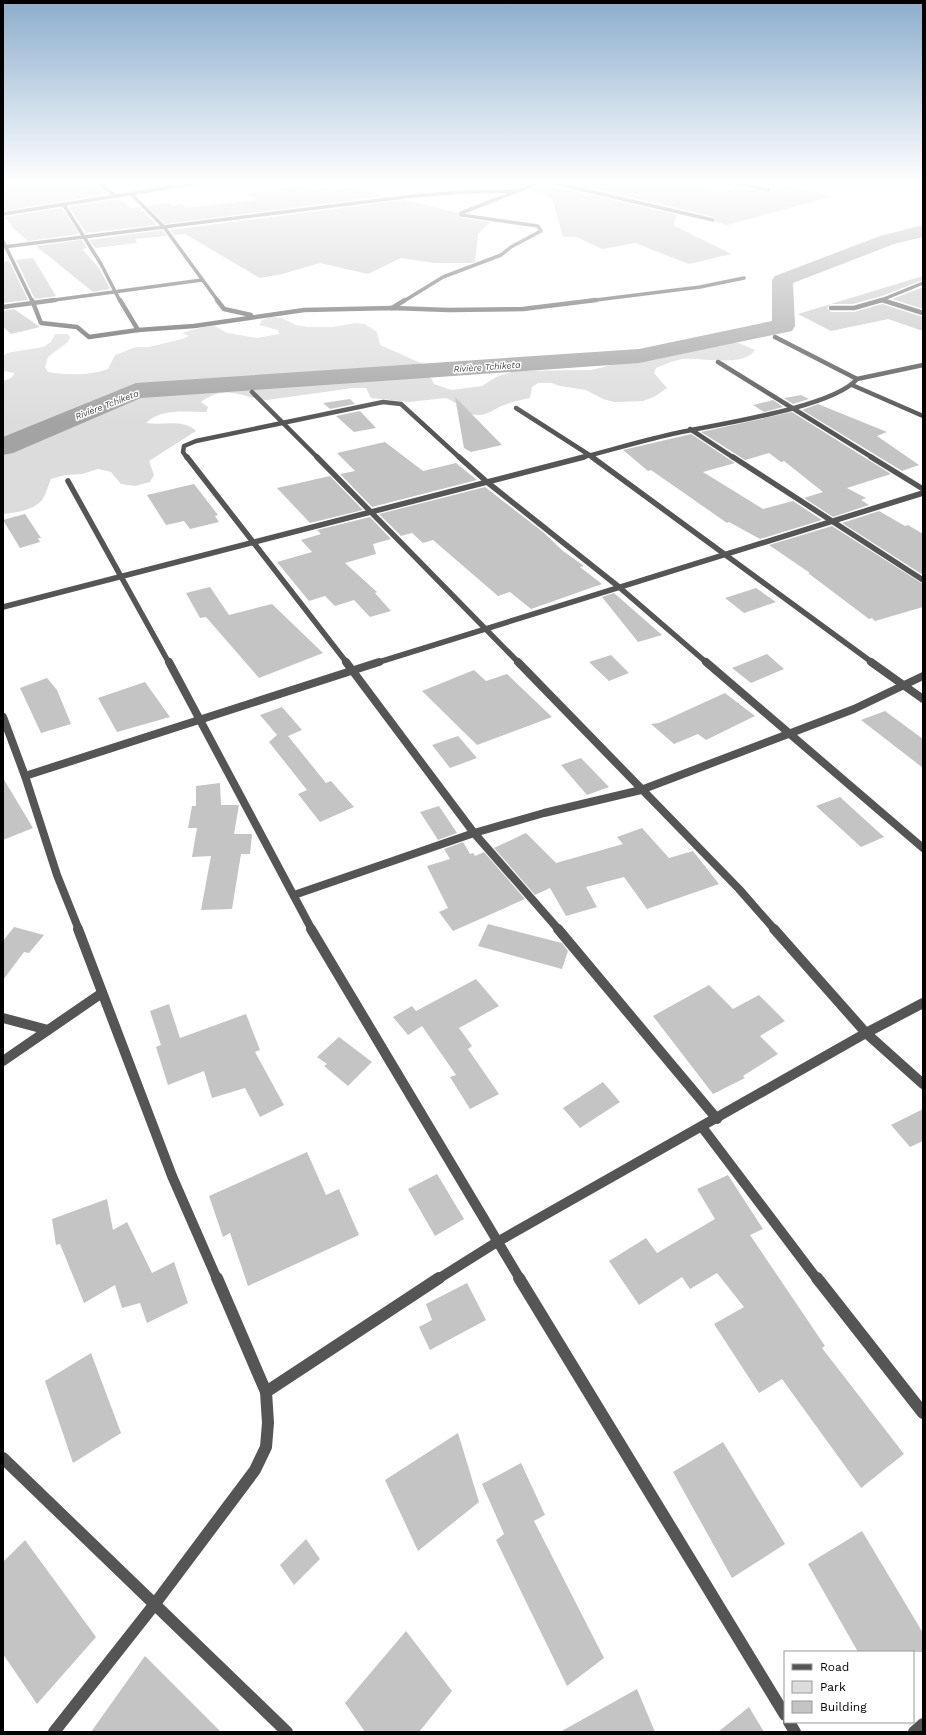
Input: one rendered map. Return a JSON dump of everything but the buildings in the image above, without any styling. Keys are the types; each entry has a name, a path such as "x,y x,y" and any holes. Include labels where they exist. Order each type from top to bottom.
{"street":[{"path":"11,261 33,303 41,323 77,327 89,337 138,330 173,329 304,310 392,308 450,310 523,309 669,291 744,278"},
{"path":"98,261 138,330"},
{"path":"188,261 224,309 256,316"},
{"path":"392,308 443,278 486,261"},
{"path":"3,307 202,280"},
{"path":"831,308 849,309 882,300 923,283"},
{"path":"882,300 923,313"},
{"path":"775,337 857,379 923,365"},
{"path":"718,362 923,489"},
{"path":"912,368 923,372"},
{"path":"3,607 690,429 792,408 833,396 852,385 857,379"},
{"path":"852,385 923,416"},
{"path":"252,392 487,628 641,790 739,889 866,1033 923,1084"},
{"path":"717,1118 587,962 474,833 353,670 182,452 184,446 192,442 282,422 383,402 402,404 487,482 619,587 791,733 923,848"},
{"path":"516,408 590,455 724,555 923,699"},
{"path":"690,429 923,580"},
{"path":"68,481 201,719 309,925 497,1242 784,1714"},
{"path":"25,776 353,670 923,493"},
{"path":"294,894 474,833 544,813 641,790 854,709 923,676"},
{"path":"3,717 25,776 57,875 172,1176 266,1392 268,1422 266,1447 255,1470 154,1605 54,1732"},
{"path":"3,1061 102,994"},
{"path":"266,1392 398,1304 497,1242 866,1033 923,1003"},
{"path":"3,1018 48,1030"},
{"path":"702,1127 855,1329 923,1413"},
{"path":"3,1458 287,1732"},
{"path":"790,1723 795,1732"},
{"path":"914,1732 923,1724"}],"green space":[{"path":"271,317 282,318 296,325 308,327 333,327 356,323 365,324 377,332 380,345 423,364 421,365 426,367 434,384 451,390 482,386 496,377 515,371 591,370 674,350 727,342 739,343 755,350 741,359 683,359 673,361 656,368 654,373 667,388 654,397 643,401 614,402 603,399 586,390 551,383 538,383 532,387 530,398 501,406 488,413 479,415 465,413 464,407 446,398 409,402 371,398 366,388 353,388 267,400 234,393 219,393 201,402 208,407 206,412 166,413 152,418 146,423 179,424 191,427 196,431 149,461 154,475 150,482 135,486 121,484 111,472 98,469 82,474 65,475 51,479 46,493 39,503 29,509 3,514 3,381 11,378 15,373 3,371 3,356 7,353 43,347 51,342 55,334 68,334 70,338 68,342 48,357 45,367 48,372 86,374 108,369 115,355 136,347 149,347 182,339 189,336 182,333 203,327 215,326 227,333 257,338 279,334 278,330 259,325 262,320"}],"waterway":[{"name":"Rivière Tchiketa","path":"3,447 136,391 639,356 784,326 782,280 832,261"}]}
